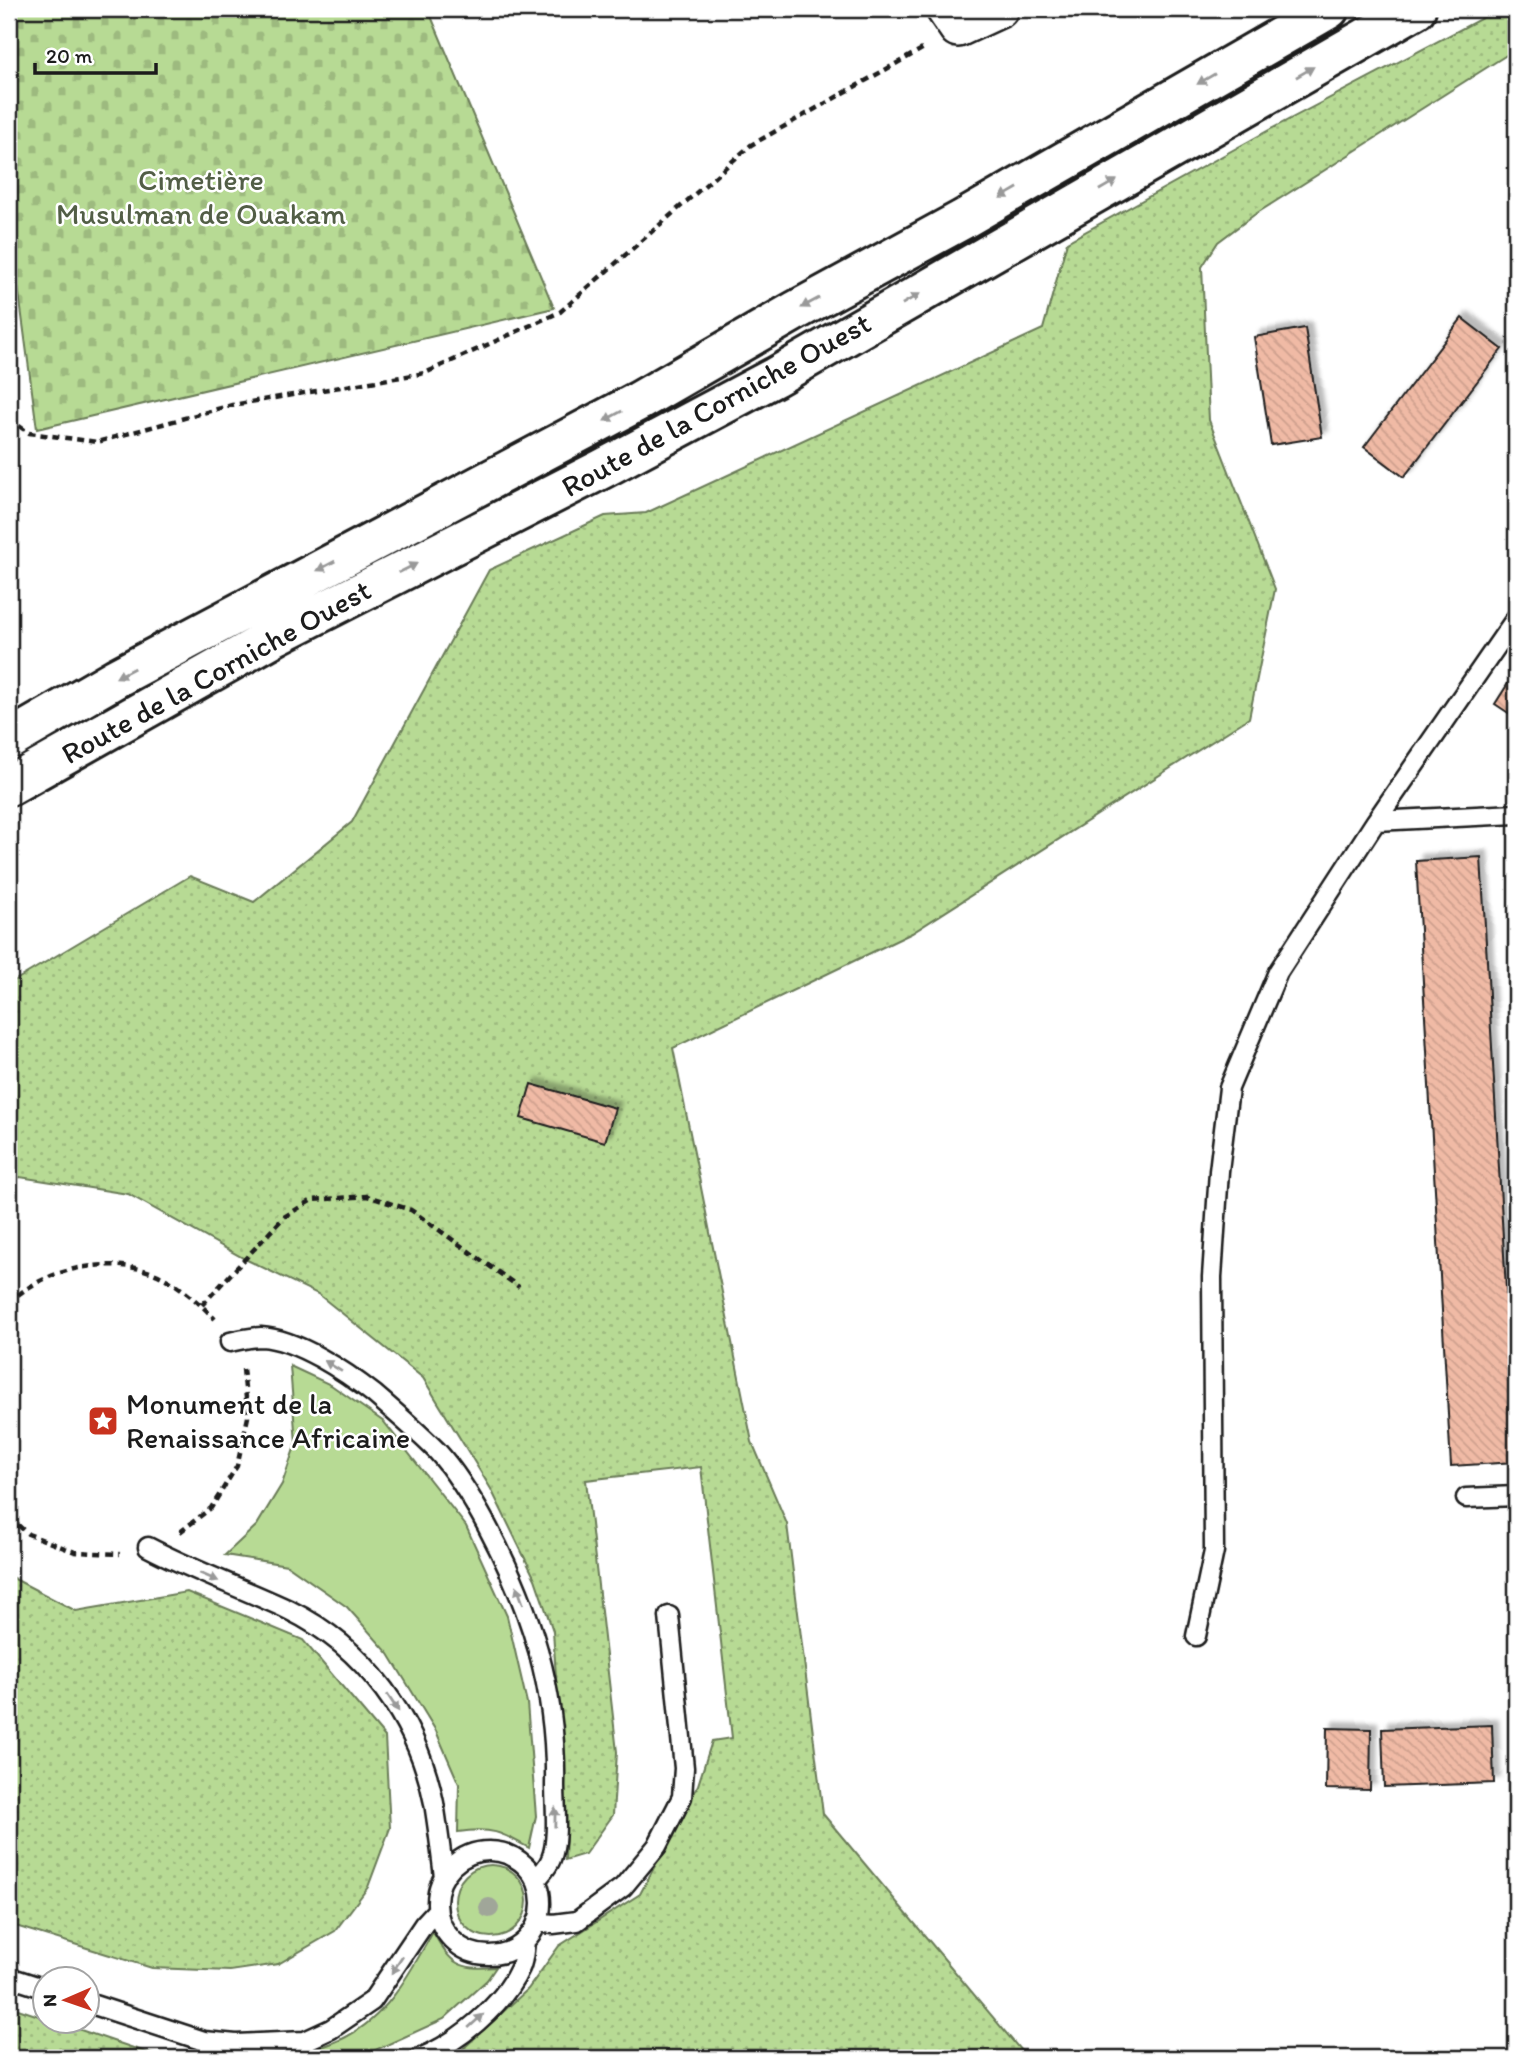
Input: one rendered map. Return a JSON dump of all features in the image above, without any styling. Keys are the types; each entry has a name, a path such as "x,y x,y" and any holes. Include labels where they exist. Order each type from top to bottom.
{"highway":[{"name":"Route de la Corniche Ouest","path":"9,740 116,678 639,401 795,311 962,220 1329,9"},
{"name":"Route de la Corniche Ouest","path":"9,786 277,635 603,469 775,377 1416,9"}],"street":[{"path":"952,18 999,9"}],"lane":[{"path":"1196,1636 1214,1551 1212,1278 1228,1088 1278,972 1376,821 1516,618"},
{"path":"1376,821 1516,814"},
{"path":"230,1342 261,1337 296,1346 337,1368 398,1415 439,1453 471,1498 510,1570 545,1669 553,1714 556,1760 554,1844 549,1863 536,1880"},
{"path":"1466,1498 1516,1496"},
{"path":"148,1546 192,1570 291,1612 337,1641 359,1660 380,1684 406,1723 416,1747 433,1802 444,1877"},
{"path":"537,1922 554,1924 577,1921 623,1887 657,1846 682,1797 684,1768 668,1616"},
{"path":"477,1852 505,1853 518,1860 536,1880 541,1901 537,1922 525,1941 512,1950 496,1955 480,1955 464,1950 451,1940 442,1926 437,1899 444,1877 452,1866 464,1857 477,1852"},
{"path":"204,2042 236,2044 305,2040 331,2029 372,2001 424,1924 437,1910"},
{"path":"420,2058 457,2039 499,1999 521,1967 525,1941"},
{"path":"9,1977 32,1984"},
{"path":"102,2008 204,2042 230,2058"}],"path":[{"path":"9,419 29,433 97,442 232,405 425,373 560,312 751,145 952,18"},
{"path":"202,1305 285,1217 312,1200 367,1196 411,1210 519,1287"},
{"path":"9,1303 19,1293 59,1272 104,1264 150,1272 191,1294 222,1326 243,1368 248,1417 237,1466 211,1508 171,1539 124,1555 75,1552 28,1534 9,1517"}],"green space":[{"name":"Cimetière Musulman de Ouakam","path":"9,9 428,9 554,308 37,429 9,218"},
{"path":"1499,9 1516,9 1516,49 1254,215 1218,242 1202,267 1209,420 1275,589 1249,718 912,933 673,1048 752,1442 787,1524 823,1814 1027,2058 453,2058 528,1989 559,1946 640,1894 698,1785 712,1741 732,1738 701,1467 586,1480 617,1752 613,1815 585,1854 565,1860 566,1831 553,1631 535,1579 491,1489 423,1378 318,1294 245,1259 128,1194 20,1177 9,1182 9,984 190,876 254,902 352,822 489,570 605,516 646,513 1043,329 1067,242 1269,130"},
{"path":"290,1366 331,1385 384,1422 466,1526 507,1616 527,1703 536,1816 529,1848 495,1832 458,1832 459,1784 436,1731 389,1654 347,1607 287,1565 225,1555 257,1525 282,1484 296,1443"},
{"path":"9,1576 76,1611 187,1592 303,1640 385,1737 390,1828 368,1887 335,1931 278,1964 230,1971 152,1968 9,1924"},
{"path":"491,1865 511,1871 521,1881 527,1901 521,1921 511,1931 491,1937 471,1931 461,1921 455,1901 461,1881 471,1871"},
{"path":"433,1932 445,1952 457,1963 473,1967 496,1967 487,1980 444,2019 360,2057 289,2057 339,2040 374,2017 397,1991"},
{"path":"9,2006 32,2014 32,2036 98,2036 163,2058 9,2058"}],"building":[{"path":"1462,318 1502,349 1404,477 1364,447"},
{"path":"1305,328 1322,437 1271,445 1254,337"},
{"path":"1516,671 1516,718 1495,704"},
{"path":"1481,857 1516,1462 1451,1466 1416,861"},
{"path":"531,1084 615,1108 605,1142 521,1118"},
{"path":"1510,1724 1516,1724 1516,1781"},
{"path":"1492,1725 1494,1783 1384,1787 1382,1729"},
{"path":"1327,1728 1371,1729 1370,1790 1326,1789"}],"place":[{"name":"Monument de la Renaissance Africaine","path":"103,1421"}]}
